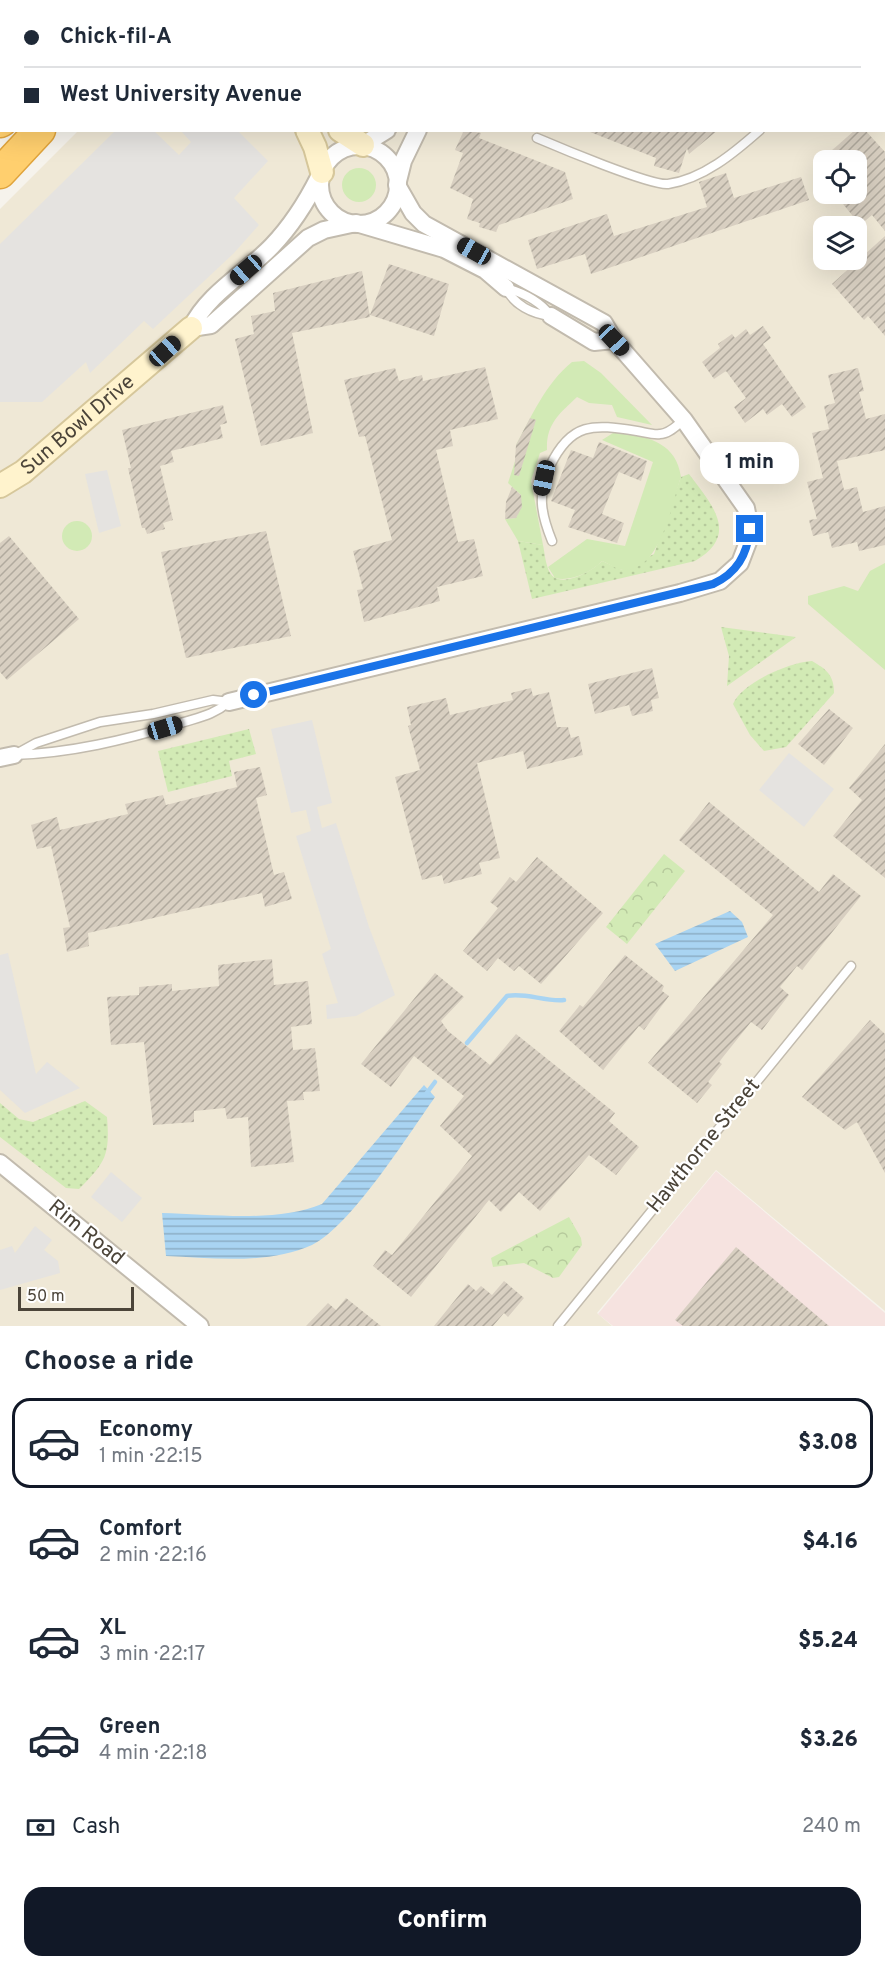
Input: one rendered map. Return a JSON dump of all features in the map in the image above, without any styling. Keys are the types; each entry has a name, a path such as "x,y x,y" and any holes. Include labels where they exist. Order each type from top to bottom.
{"highway":[{"path":"0,173 38,132"}],"street":[{"path":"308,132 322,172 321,194 328,209 342,220 444,249 485,270 506,288"},
{"path":"229,702 680,593 720,581 740,563 748,542 750,529 746,508 684,420 614,340 604,323 424,224 413,213 388,160 374,149 343,132"},
{"path":"191,328 199,311 274,245 303,205 328,161 341,150 363,145 384,132"},
{"path":"356,223 383,215 394,201 406,154 417,132"},
{"name":"Sun Bowl Drive","path":"0,486 23,472 191,328 211,325 308,238 324,230 356,223"},
{"path":"551,316 594,342 614,340"},
{"name":"Rim Road","path":"0,1162 200,1326"}],"lane":[{"path":"537,138 662,184 686,179 712,167 736,151 758,132"},
{"path":"506,288 511,299 538,315 551,316"},
{"path":"567,326 576,307"},
{"path":"552,541 540,502 549,468 558,449 571,434 584,428 611,427 660,434 684,420"},
{"path":"7,756 36,743 100,722 213,700 229,702"},
{"path":"7,756 40,754 123,740 215,714 229,702"},
{"name":"Hawthorne Street","path":"558,1326 851,966"}],"shaded area":[{"path":"77,132 885,132 885,1311 716,1170 597,1313 612,1326 0,1326 0,209"},
{"path":"114,132 155,132 179,155 191,142 182,132 239,132 268,161 234,198 259,225 234,253 153,329 144,321 90,373 86,362 42,402 0,402 0,244"},
{"path":"107,470 121,526 99,533 85,474"},
{"path":"312,720 332,803 317,807 322,828 336,823 369,927 395,995 356,1016 327,1019 326,1005 338,1003 322,954 331,949 296,836 311,831 306,810 291,813 271,729"},
{"path":"789,753 834,789 804,827 759,790"},
{"path":"8,953 36,1074 47,1062 80,1088 25,1113 0,1090 0,955"},
{"path":"716,1171 885,1313 885,1326 613,1326 598,1314"},
{"path":"111,1172 142,1198 122,1222 91,1197"},
{"path":"35,1226 52,1240 44,1250 58,1261 60,1273 0,1290 0,1250 12,1246 15,1253"}],"green space":[{"path":"359,168 371,173 376,185 371,197 359,202 347,197 342,185 347,173"},
{"path":"584,361 601,373 652,425 617,417 612,405 589,403 577,397 559,414 551,426 547,450 540,453 531,481 543,545 518,541 505,519 516,518 521,507 521,495 508,483 517,455 516,445 554,380 572,362"},
{"path":"622,431 660,444 674,457 678,466 681,477 663,534 656,548 637,567 621,570 602,561 593,569 580,575 567,579 555,578 548,567 587,539 625,546 653,462 602,440 613,433"},
{"path":"689,474 706,496 718,519 717,540 709,551 695,561 532,599 518,541 543,545 549,571 551,575 559,579 565,580 580,576 602,561 622,570 654,554 681,477"},
{"path":"77,521 88,525 92,536 88,547 77,551 66,547 62,536 66,525"},
{"path":"885,563 885,670 808,604 808,596 844,586 858,591 870,571"},
{"path":"721,627 796,637 727,686 729,656"},
{"path":"812,661 828,673 833,682 834,693 786,747 764,751 750,735 733,704 746,689 767,675 792,665"},
{"path":"249,729 256,754 229,761 232,776 168,792 158,751"},
{"path":"664,854 685,871 627,944 606,927"},
{"path":"85,1101 107,1117 108,1140 101,1164 79,1189 66,1188 0,1137 0,1103 19,1119 33,1122"},
{"path":"569,1217 581,1238 582,1245 559,1277 553,1278 524,1263 493,1267 491,1258"}],"water":[{"path":"730,911 742,922 748,937 675,971 655,944"},
{"path":"424,1085 435,1097 395,1155 344,1219 312,1245 259,1258 221,1259 166,1256 162,1213 222,1216 285,1214 322,1204"}],"building":[{"path":"463,132 481,133 479,138 565,172 573,199 499,225 496,232 479,227 480,223 467,219 473,199 450,188 463,153 455,150"},
{"path":"590,132 716,132 689,154 687,148 679,173 654,166 656,158"},
{"path":"853,132 867,132 885,152 885,231 872,215 867,219 867,216 853,216 843,204 867,204 867,150 832,150"},
{"path":"726,173 734,198 801,177 809,200 591,274 585,254 537,269 528,240 607,214 614,236 707,207 699,182"},
{"path":"885,236 885,336 868,316 864,320 832,284 847,270 867,270 867,252"},
{"path":"389,264 449,284 434,336 370,315"},
{"path":"362,271 370,317 292,333 313,433 261,446 235,339 254,334 251,316 275,311 273,293"},
{"path":"763,326 771,338 763,344 806,407 792,417 782,404 767,415 763,409 745,423 734,407 746,398 726,371 714,379 702,362 720,348 718,344 732,334 735,338 746,329 750,335"},
{"path":"485,367 498,419 450,430 453,446 436,450 458,542 474,539 483,576 437,587 440,601 364,622 357,590 363,589 353,551 392,540 365,436 359,437 344,380 395,368 399,381 422,375 423,381"},
{"path":"858,368 864,391 859,392 866,419 885,414 885,450 837,461 844,490 857,487 863,512 885,506 885,545 859,551 857,542 832,548 828,532 813,536 809,520 817,519 807,482 823,478 812,433 829,429 824,406 835,403 828,375"},
{"path":"223,405 227,423 220,425 223,438 171,451 174,462 160,466 173,520 163,523 165,529 147,534 145,528 142,528 122,430"},
{"path":"530,418 536,420 519,476 514,475 516,445"},
{"path":"599,442 647,461 641,481 619,472 602,514 624,523 617,543 568,527 575,510 551,501 571,450 593,458"},
{"path":"512,487 521,495 522,507 516,518 505,519 506,502"},
{"path":"266,531 291,636 186,658 161,552"},
{"path":"9,536 79,619 7,680 0,672 0,543"},
{"path":"652,668 659,698 651,700 653,711 632,716 629,705 595,714 588,684"},
{"path":"531,688 533,696 549,692 557,727 568,727 571,738 579,736 583,755 527,769 523,751 477,763 500,858 479,863 482,874 444,884 442,875 422,880 395,777 420,770 408,726 411,725 407,707 446,698 450,715 513,700 511,693"},
{"path":"829,709 853,728 824,765 798,744"},
{"path":"885,744 885,878 833,836 862,800 849,788"},
{"path":"260,767 267,795 256,798 274,875 284,872 292,899 265,907 262,893 88,933 89,946 67,952 63,928 70,927 51,846 37,849 31,825 57,817 60,830 128,814 125,804 163,795 166,805 237,787 234,772"},
{"path":"709,802 819,892 833,874 861,896 802,970 797,966 780,987 789,995 762,1030 751,1022 719,1062 722,1064 708,1082 712,1085 697,1103 648,1063 773,915 679,840"},
{"path":"537,857 603,913 541,984 519,966 514,971 498,958 487,971 463,951 498,908 490,902 510,877 516,882"},
{"path":"625,955 664,986 662,991 669,996 644,1030 639,1026 603,1070 559,1031 580,1005 583,1007"},
{"path":"272,959 274,985 308,981 312,1024 291,1027 293,1050 315,1048 320,1091 303,1092 304,1100 287,1101 294,1162 251,1167 248,1117 227,1119 225,1108 194,1111 194,1122 153,1125 144,1042 111,1045 107,997 139,995 139,987 172,984 172,991 219,986 218,965"},
{"path":"435,973 464,997 441,1021 448,1031 490,1065 516,1034 615,1113 609,1121 639,1147 616,1175 589,1155 540,1211 519,1192 501,1212 489,1200 411,1297 373,1266 385,1250 392,1255 472,1156 440,1126 464,1096 414,1056 391,1087 361,1064"},
{"path":"870,1020 885,1034 885,1173 857,1122 845,1130 802,1097"},
{"path":"736,1247 829,1326 683,1326 675,1320"},
{"path":"504,1281 524,1298 508,1317 504,1313 493,1326 434,1326 468,1284 476,1291 481,1286 492,1295"},
{"path":"346,1298 381,1326 306,1326 328,1303 336,1310"}],"waterway":[{"path":"467,1043 507,996 521,995 564,1000"},
{"path":"426,1094 435,1082"}],"route":[{"path":"254,695 713,584 727,576 740,563 746,553 750,529"}]}
